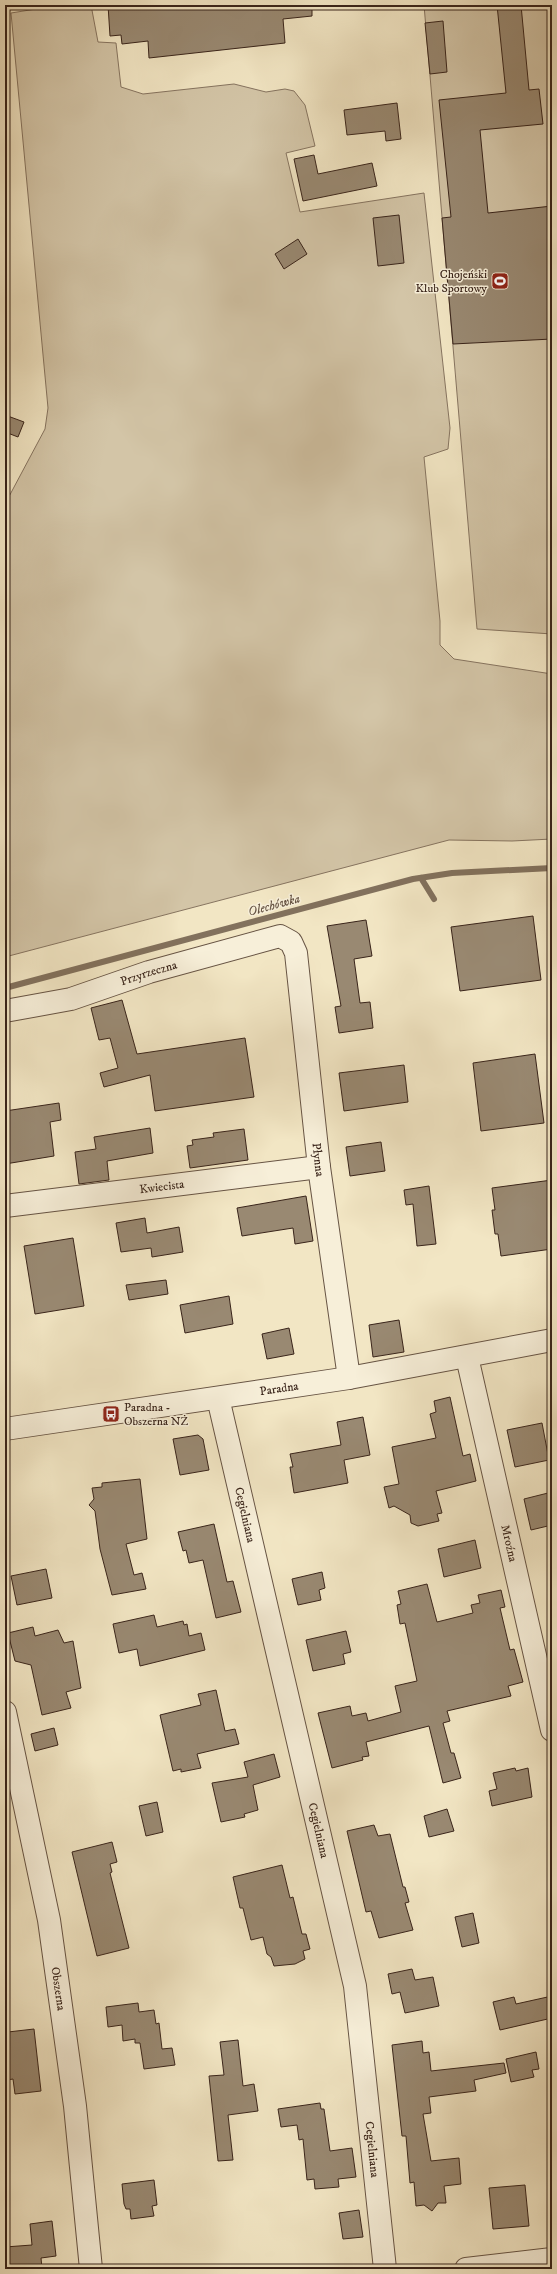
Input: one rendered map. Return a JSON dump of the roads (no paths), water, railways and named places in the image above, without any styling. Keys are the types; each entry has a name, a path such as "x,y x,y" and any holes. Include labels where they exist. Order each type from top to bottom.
{"street":[{"name":"Przyrzeczna","path":"5,1012 71,999 149,972 280,936 291,942"},
{"name":"Płynna","path":"291,942 296,953 319,1166 349,1378"},
{"name":"Kwiecista","path":"5,1206 319,1166"},
{"name":"Paradna","path":"5,1429 349,1378 552,1340"},
{"name":"Mroźna","path":"467,1357 552,1730"},
{"name":"Cegielniana","path":"218,1398 355,1986 385,2269"},
{"name":"Obszerna","path":"6,1722 49,1920 75,2106 91,2269"},
{"path":"466,2269 552,2259"}],"waterway":[{"name":"Olechówka","path":"5,988 413,879 452,873 552,868"},
{"path":"421,878 434,899"}],"place":[{"name":"Chojeński Klub Sportowy","path":"500,281"},
{"name":"Paradna - Obszerna NŻ","path":"111,1414"}]}
